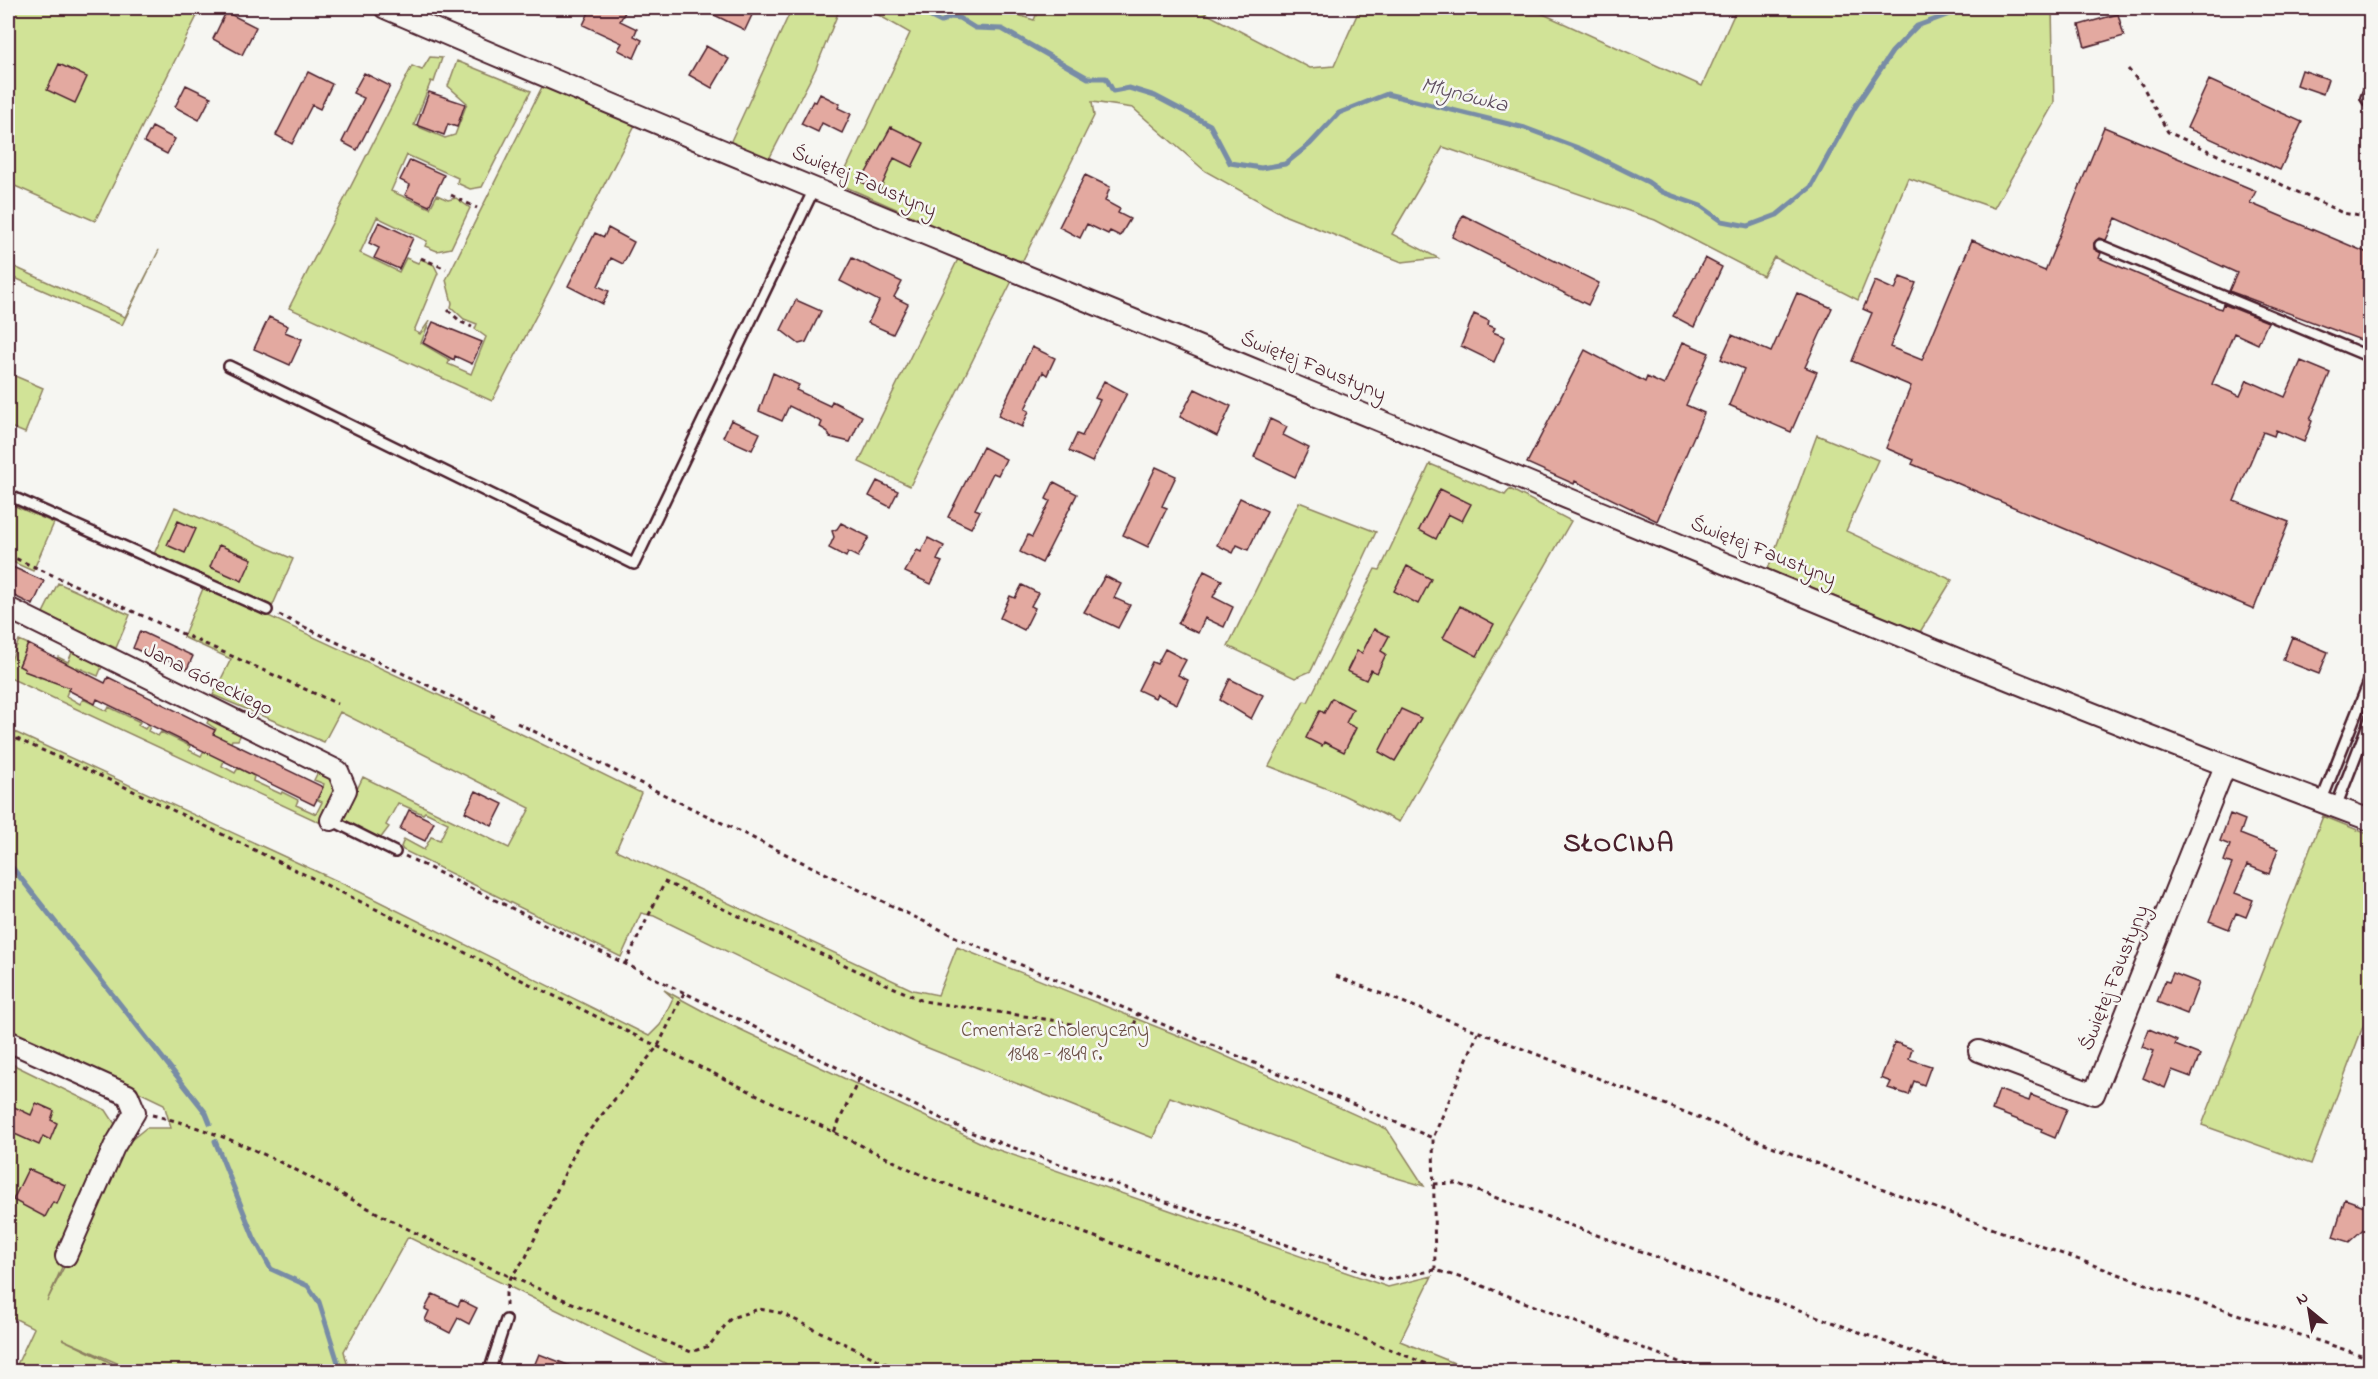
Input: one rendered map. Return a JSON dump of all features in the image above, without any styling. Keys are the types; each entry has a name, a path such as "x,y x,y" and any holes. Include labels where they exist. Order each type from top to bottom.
{"street":[{"name":"Świętej Faustyny","path":"386,8 815,188 2225,766 2370,820"},
{"name":"Jana Góreckiego","path":"8,608 338,771 346,790 332,820"},
{"name":"Świętej Faustyny","path":"1978,1051 2094,1094 2225,766"},
{"path":"8,1041 128,1095 135,1112 114,1147 66,1257"}],"lane":[{"path":"2370,88 2366,98 2370,104"},
{"path":"229,366 634,564 815,188"},
{"path":"2100,245 2370,357"},
{"path":"8,495 267,610"},
{"path":"2328,804 2370,679"},
{"path":"2328,804 2370,719"},
{"path":"332,820 395,852"},
{"path":"489,1371 506,1320"}],"path":[{"path":"2128,69 2142,85 2168,132 2343,213 2370,218"},
{"path":"451,195 477,208"},
{"path":"421,258 446,269"},
{"path":"448,310 461,322 472,327"},
{"path":"8,555 338,704"},
{"path":"267,610 497,718"},
{"path":"517,723 962,940 1433,1138"},
{"path":"8,735 123,786 926,1177 1242,1289 1446,1371"},
{"path":"395,852 967,1131 1385,1280 1435,1270 1705,1371"},
{"path":"625,964 663,885 668,882 922,1001 1058,1021 1118,1035 1133,1029 1138,1013"},
{"path":"1336,976 1864,1182 2143,1284 2370,1358"},
{"path":"506,1320 506,1293 511,1277 526,1257 579,1143 658,1046 684,993"},
{"path":"1435,1270 1433,1138 1478,1033"},
{"path":"834,1132 859,1078"},
{"path":"135,1112 178,1121 272,1156 414,1232 511,1277 691,1352 709,1346 732,1318 759,1309 781,1312 903,1371"},
{"path":"1434,1184 1456,1183 1967,1371"}],"green space":[{"path":"8,8 201,8 95,221 8,183"},
{"path":"792,8 840,8 816,68 769,159 730,143"},
{"path":"866,8 995,8 1034,20 1039,8 1196,8 1310,68 1334,66 1360,8 1530,8 1702,86 1737,8 2052,8 2054,103 1994,208 1908,178 1858,300 1774,257 1763,276 1655,220 1443,147 1392,234 1438,258 1402,262 1286,216 1205,171 1133,108 1092,102 1094,116 1023,260 1015,261 839,184 910,33"},
{"path":"430,57 442,58 434,82 431,81 414,125 445,138 455,135 467,103 448,86 457,61 531,91 482,187 470,189 457,183 458,178 407,155 391,191 430,208 437,195 448,200 456,198 470,208 451,248 437,251 425,246 427,241 377,217 360,253 399,272 406,258 418,263 421,259 434,265 438,273 414,331 420,334 430,320 421,343 450,360 448,364 471,374 486,337 475,329 477,324 464,319 451,307 446,280 544,83 636,123 492,401 289,308 412,66 422,70"},
{"path":"159,250 122,325 8,275 8,264 125,317"},
{"path":"959,257 1013,279 910,486 859,462"},
{"path":"8,373 43,388 25,433 8,426"},
{"path":"1817,435 1878,460 1846,531 1952,580 1920,632 1768,569"},
{"path":"1430,464 1505,495 1510,489 1571,521 1399,822 1343,795 1269,766 1304,701 1308,702 1375,569 1380,570"},
{"path":"1299,502 1376,532 1311,671 1295,678 1228,646"},
{"path":"8,503 54,523 33,571 8,560"},
{"path":"175,507 293,559 272,607 154,554"},
{"path":"58,583 130,615 116,648 42,615"},
{"name":"Cmentarz choleryczny 1848 - 1849 r.","path":"204,586 503,725 641,793 616,850 913,990 938,995 957,947 1192,1041 1387,1129 1424,1186 1349,1164 1170,1097 1153,1138 918,1044 654,916 641,913 621,957 403,850 401,847 404,839 424,850 431,837 440,840 448,823 425,812 423,814 398,803 386,825 389,827 380,839 342,820 363,777 509,848 530,808 340,712 324,742 213,695 231,659 183,637"},
{"path":"19,640 28,644 19,666 40,678 42,676 48,679 58,657 68,662 73,650 103,664 98,676 77,667 66,696 80,704 83,699 107,711 109,707 140,722 138,725 145,729 147,726 150,727 148,731 158,736 161,732 190,746 189,750 201,756 216,729 207,723 211,715 242,732 238,740 232,740 222,766 235,773 238,768 254,776 253,781 298,800 296,805 316,814 322,802 318,800 324,784 314,780 320,768 329,772 336,791 321,823 8,677 8,659 11,660"},
{"path":"8,729 348,886 649,1036 660,1025 673,998 664,990 714,1017 990,1147 1388,1287 1432,1276 1400,1341 1474,1371 681,1371 408,1237 344,1351 349,1371 135,1371 62,1339 128,1371 14,1371 34,1328 8,1315 8,1047 13,1049 10,1063 106,1110 117,1127 61,1248 57,1252 62,1267 47,1301 125,1145 146,1128 171,1128 164,1104 8,1029"},
{"path":"2323,816 2370,835 2370,1008 2311,1164 2202,1125"}],"building":[{"path":"591,8 616,8 625,12 620,21 637,29 634,36 642,40 634,58 618,50 622,43 583,25"},
{"path":"700,8 741,8 753,13 745,30"},
{"path":"226,12 256,27 242,55 213,39"},
{"path":"2118,14 2124,36 2085,47 2079,25"},
{"path":"706,46 729,59 712,88 689,75"},
{"path":"59,64 87,77 75,103 47,90"},
{"path":"2302,70 2328,79 2323,94 2297,85"},
{"path":"308,72 332,84 320,109 312,105 292,144 276,135"},
{"path":"364,73 390,86 357,150 342,142 364,98 353,93"},
{"path":"2209,80 2302,122 2280,170 2187,128"},
{"path":"186,85 211,97 199,120 175,107"},
{"path":"429,92 465,104 457,127 448,124 444,135 417,125"},
{"path":"820,94 840,104 838,108 851,114 842,133 822,123 818,132 801,124 813,101 816,102"},
{"path":"152,127 175,139 167,154 144,142"},
{"path":"891,127 924,143 912,167 894,158 880,190 861,182"},
{"path":"2104,127 2256,191 2250,203 2370,254 2370,317 2361,340 2229,291 2237,273 2116,218 2106,240 2099,238 2094,243 2094,249 2101,253 2099,258 2221,309 2223,304 2268,322 2258,344 2234,333 2212,384 2240,396 2247,380 2285,397 2301,361 2330,373 2310,420 2312,421 2304,442 2276,430 2274,436 2263,432 2234,501 2289,522 2254,609 1912,464 1914,460 1886,448 1911,386 1852,361 1872,313 1863,309 1875,281 1895,290 1900,277 1916,283 1890,347 1922,360 1972,240 2045,271"},
{"path":"410,160 444,175 429,206 405,195 410,185 400,180"},
{"path":"1085,175 1110,187 1105,201 1120,209 1118,213 1130,219 1120,236 1110,231 1108,234 1087,224 1080,238 1059,227"},
{"path":"1463,215 1599,283 1588,305 1452,237"},
{"path":"379,222 413,238 399,269 374,258 379,248 369,243"},
{"path":"608,228 634,242 623,264 611,258 598,286 609,291 603,304 568,286 595,233 604,237"},
{"path":"852,258 902,282 894,297 908,304 893,334 868,323 879,301 840,281"},
{"path":"1705,258 1722,267 1694,327 1673,316"},
{"path":"1797,293 1832,308 1805,367 1817,372 1791,432 1729,405 1744,369 1721,359 1732,335 1771,352"},
{"path":"796,300 821,311 806,342 799,344 781,330"},
{"path":"1474,314 1489,321 1488,325 1495,328 1493,332 1505,337 1494,362 1461,346"},
{"path":"269,317 288,326 285,332 302,339 290,365 254,349"},
{"path":"433,322 482,342 472,364 455,356 454,360 423,343"},
{"path":"1683,342 1709,353 1686,405 1704,413 1657,521 1575,481 1574,484 1527,463 1585,350 1645,382 1647,377 1664,385"},
{"path":"1032,347 1055,358 1047,375 1043,372 1025,409 1029,411 1022,427 998,416"},
{"path":"773,373 799,385 796,390 830,406 832,401 862,416 850,442 830,437 827,431 820,427 822,422 789,406 782,421 759,411"},
{"path":"1104,381 1127,393 1092,462 1069,451 1077,434 1082,436 1100,400 1095,398"},
{"path":"1195,389 1231,406 1217,436 1180,417"},
{"path":"1270,419 1287,427 1283,435 1309,448 1295,477 1254,457"},
{"path":"731,420 760,433 752,450 723,437"},
{"path":"983,447 1006,459 998,475 993,473 975,509 980,511 971,528 948,517"},
{"path":"1156,467 1176,476 1162,506 1167,508 1148,547 1123,535"},
{"path":"877,481 898,491 890,507 869,496"},
{"path":"1054,482 1077,494 1042,563 1020,552 1028,535 1032,537 1050,501 1046,499"},
{"path":"1440,489 1471,504 1462,521 1448,514 1436,539 1419,530"},
{"path":"1240,498 1267,511 1248,550 1237,545 1233,553 1217,545"},
{"path":"178,521 196,529 185,553 167,545"},
{"path":"841,523 869,537 858,557 848,552 846,557 829,548 834,537 832,531 837,529"},
{"path":"928,538 944,546 937,560 942,562 931,584 905,572 917,550 921,552"},
{"path":"219,545 252,559 242,581 210,567"},
{"path":"8,565 44,581 33,605 8,593"},
{"path":"1407,566 1431,579 1418,604 1394,591"},
{"path":"1204,571 1222,580 1213,597 1233,607 1224,627 1205,618 1198,633 1178,624"},
{"path":"1105,576 1121,584 1114,598 1130,605 1118,628 1084,612"},
{"path":"1022,585 1038,593 1031,606 1035,608 1024,630 1000,618 1010,596 1015,598"},
{"path":"1460,606 1494,624 1477,656 1443,638"},
{"path":"1374,629 1389,636 1381,651 1386,654 1377,673 1371,670 1366,680 1347,671 1357,651 1362,653"},
{"path":"140,631 193,656 187,669 155,654 153,657 133,648"},
{"path":"2292,637 2328,652 2319,674 2283,660"},
{"path":"28,644 105,683 108,677 215,730 213,734 323,787 314,805 97,699 95,704 68,690 70,688 24,671 25,669 19,666"},
{"path":"1165,649 1186,660 1178,675 1188,680 1177,704 1157,694 1155,698 1138,690 1152,662 1157,664"},
{"path":"1230,679 1263,695 1251,719 1220,700"},
{"path":"1332,698 1353,709 1346,723 1356,728 1344,752 1324,742 1322,746 1306,738 1320,710 1324,713"},
{"path":"1401,709 1421,718 1395,761 1379,752"},
{"path":"476,791 503,804 492,826 465,812"},
{"path":"409,810 434,822 425,841 400,829"},
{"path":"2230,814 2245,820 2240,834 2278,849 2269,874 2247,865 2235,893 2253,900 2246,917 2236,913 2229,929 2209,921 2232,864 2224,861 2230,845 2220,841"},
{"path":"2173,973 2199,983 2187,1014 2157,1002 2165,981 2169,982"},
{"path":"2149,1029 2177,1041 2175,1045 2200,1055 2191,1077 2172,1070 2165,1088 2143,1078 2154,1051 2142,1047"},
{"path":"1895,1042 1912,1049 1909,1059 1931,1066 1924,1085 1914,1081 1909,1095 1888,1088 1891,1082 1881,1078"},
{"path":"1999,1090 2029,1101 2031,1095 2067,1109 2055,1138 2041,1132 2042,1129 1992,1110"},
{"path":"36,1103 54,1111 51,1120 57,1123 50,1140 43,1136 39,1145 8,1131 8,1104 31,1115"},
{"path":"28,1169 65,1185 57,1204 53,1202 45,1217 13,1200"},
{"path":"2345,1199 2370,1208 2370,1223 2349,1242 2333,1237"},
{"path":"433,1294 458,1306 461,1300 477,1308 469,1324 458,1318 450,1333 425,1320 429,1311 425,1309"},
{"path":"539,1354 581,1370 581,1371 532,1371"}],"waterway":[{"name":"Młynówka","path":"913,8 941,22 950,17 959,18 975,28 1002,29 1088,78 1106,78 1113,91 1129,88 1155,96 1210,125 1230,163 1261,168 1285,164 1310,144 1339,113 1387,94 1525,128 1581,149 1648,182 1662,192 1701,206 1722,221 1748,226 1777,215 1811,187 1855,107 1892,52 1917,26 1966,8"},
{"path":"8,862 206,1113 210,1123"},
{"path":"215,1141 254,1238 271,1269 308,1286 319,1302 341,1372"}],"district":[{"name":"SŁOCINA","path":"1619,844"}]}
